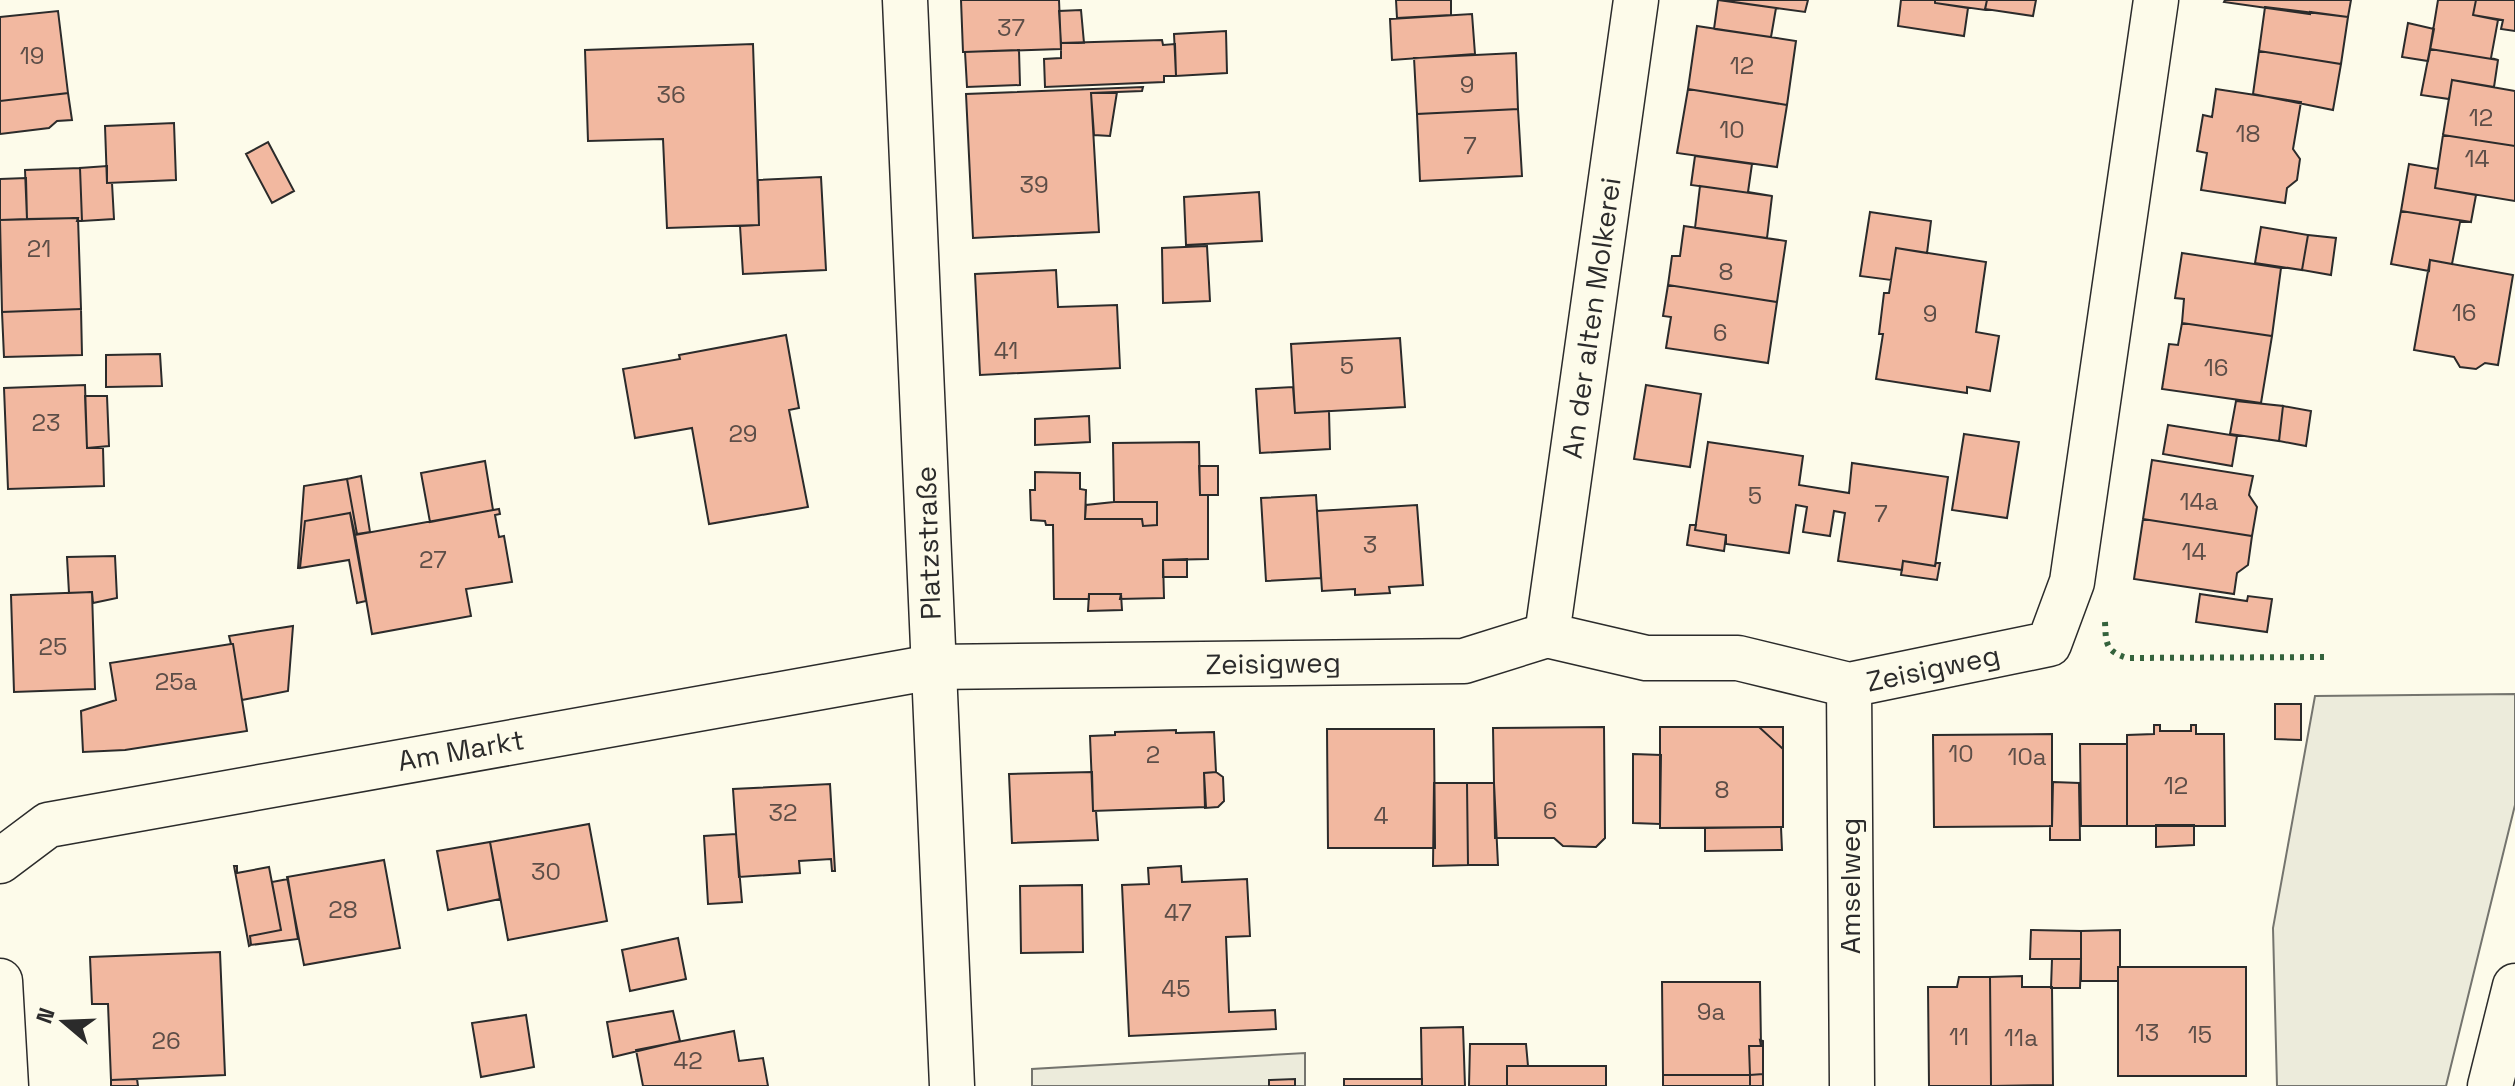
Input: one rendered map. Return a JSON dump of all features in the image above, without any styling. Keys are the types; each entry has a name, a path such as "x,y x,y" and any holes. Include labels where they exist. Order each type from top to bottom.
{"street":[{"name":"Platzstraße","path":"905,0 952,1086"},
{"name":"An der alten Molkerei","path":"1547,635 1636,0"},
{"name":"Zeisigweg","path":"933,667 1464,661 1547,635 1646,658 1738,658 1849,685 2049,644 2072,582 2156,0"},
{"name":"Am Markt","path":"0,861 48,825 933,667"},
{"name":"Amselweg","path":"1849,685 1852,1086"},
{"path":"0,981 6,1086"},
{"path":"2490,1086 2515,986"}],"shaded area":[{"path":"2515,694 2515,805 2446,1086 2277,1086 2273,928 2315,696"},
{"path":"1305,1053 1305,1086 1032,1086 1032,1069"}],"building":[{"path":"961,0 1059,0 1061,49 963,52"},
{"path":"1396,0 1451,0 1451,15 1397,18"},
{"path":"1718,0 1776,8 1771,37 1714,29"},
{"path":"1720,0 1808,0 1805,12"},
{"path":"1901,0 1935,0 1935,3 1968,8 1964,36 1898,26"},
{"path":"1935,0 1987,0 1985,10 1935,3"},
{"path":"1987,0 2036,0 2033,16 1985,9"},
{"path":"2225,0 2351,0 2348,17"},
{"path":"2438,0 2476,0 2473,15 2498,20 2491,58 2498,60 2430,49"},
{"path":"2476,0 2515,0 2515,31 2501,29 2503,20 2473,15"},
{"path":"2265,7 2348,17 2341,64 2259,51"},
{"path":"1081,10 1084,43 1061,43 1059,11"},
{"path":"58,11 68,93 0,101 0,17"},
{"path":"1472,14 1475,54 1392,60 1390,19"},
{"path":"2408,23 2434,29 2428,61 2402,57"},
{"path":"1697,26 1796,41 1787,105 1688,89"},
{"path":"1226,31 1227,73 1176,76 1174,34"},
{"path":"1162,40 1163,45 1175,44 1176,76 1164,76 1164,82 1045,87 1044,59 1061,58 1061,43"},
{"path":"753,44 759,225 667,228 663,139 588,141 585,50"},
{"path":"2430,49 2498,60 2494,87 2452,80 2449,99 2421,95"},
{"path":"1019,50 1020,85 967,87 965,52"},
{"path":"2259,51 2341,64 2333,110 2253,94"},
{"path":"1516,53 1518,109 1417,114 1414,58"},
{"path":"2452,80 2515,91 2515,146 2443,135"},
{"path":"1143,87 1142,91 1091,93 1099,232 973,238 966,94"},
{"path":"1688,89 1787,105 1777,167 1677,153"},
{"path":"2216,89 2301,102 2293,149 2300,159 2297,180 2287,188 2285,203 2201,190 2207,153 2197,151 2203,115 2212,117"},
{"path":"1117,92 1110,136 1094,135 1091,93"},
{"path":"68,93 72,120 57,121 49,128 0,134 0,101"},
{"path":"1518,109 1522,176 1420,181 1417,114"},
{"path":"174,123 176,180 107,183 105,126"},
{"path":"2443,135 2515,146 2515,201 2435,188"},
{"path":"268,142 294,191 272,203 246,154"},
{"path":"1695,156 1752,164 1748,192 1772,196 1691,185"},
{"path":"2409,164 2438,169 2435,188 2476,195 2471,222 2401,211"},
{"path":"107,166 107,183 112,183 114,219 82,221 80,168"},
{"path":"80,168 82,221 77,221 78,218 27,219 25,170"},
{"path":"821,177 826,270 743,274 740,226 759,225 758,180"},
{"path":"26,178 27,219 0,220 0,179"},
{"path":"1700,186 1772,196 1767,238 1695,228"},
{"path":"1259,192 1262,241 1186,245 1184,197"},
{"path":"2401,211 2471,222 2460,222 2452,264 2430,260 2429,271 2391,264"},
{"path":"1870,212 1931,221 1927,253 1896,248 1891,280 1860,276"},
{"path":"78,218 81,309 2,312 0,220"},
{"path":"1684,226 1786,241 1777,302 1668,285 1672,256 1680,256"},
{"path":"2261,227 2308,235 2302,270 2255,263"},
{"path":"2308,235 2336,238 2331,275 2302,270"},
{"path":"1207,246 1210,301 1163,303 1162,248"},
{"path":"1896,248 1986,262 1976,332 1999,336 1990,391 1967,387 1967,393 1876,379 1883,334 1879,334 1884,293 1889,293"},
{"path":"2182,253 2281,268 2272,336 2182,323 2184,299 2175,298"},
{"path":"2430,260 2513,275 2498,365 2485,363 2476,369 2460,367 2454,357 2414,350"},
{"path":"1056,270 1058,307 1117,305 1120,368 980,375 975,274"},
{"path":"1668,285 1777,302 1768,363 1666,348 1671,317 1663,316"},
{"path":"81,309 82,355 4,357 2,312"},
{"path":"2182,323 2272,336 2261,403 2162,389 2169,344 2178,345"},
{"path":"786,335 799,408 789,410 808,507 709,524 692,428 635,438 623,369"},
{"path":"1400,338 1405,407 1295,413 1291,344"},
{"path":"160,354 162,386 106,387 106,355"},
{"path":"85,385 87,448 103,448 104,486 8,489 4,388"},
{"path":"1646,385 1701,394 1690,467 1634,459"},
{"path":"1293,387 1295,413 1329,411 1330,449 1260,453 1256,389"},
{"path":"85,396 107,396 109,446 87,448"},
{"path":"2236,401 2283,406 2279,441 2230,434"},
{"path":"2283,406 2311,411 2306,446 2279,441"},
{"path":"1089,416 1090,442 1035,445 1035,419"},
{"path":"2168,425 2237,436 2232,466 2163,454"},
{"path":"1964,434 2019,442 2007,518 1952,510"},
{"path":"1199,442 1200,495 1208,495 1208,559 1163,560 1164,598 1120,599 1121,594 1089,594 1089,599 1054,599 1053,525 1031,520 1030,490 1035,490 1035,472 1080,473 1080,489 1086,490 1085,519 1142,519 1143,526 1157,525 1157,502 1114,502 1113,443"},
{"path":"1708,442 1803,456 1799,485 1849,493 1852,463 1948,477 1935,566 1903,561 1902,570 1838,561 1845,513 1834,511 1830,536 1803,532 1807,507 1796,505 1789,553 1726,544 1726,535 1695,530"},
{"path":"2152,460 2253,476 2249,495 2257,507 2252,536 2143,519"},
{"path":"485,461 493,510 430,522 421,473"},
{"path":"1199,466 1218,466 1218,495 1200,495"},
{"path":"361,476 370,532 357,534 347,479"},
{"path":"347,479 357,534 350,513 305,521 298,568 304,486"},
{"path":"1316,495 1321,578 1266,581 1261,498"},
{"path":"1157,502 1157,525 1143,526 1142,519 1085,519 1086,505"},
{"path":"1417,505 1423,585 1389,587 1390,593 1355,595 1355,589 1322,591 1317,511"},
{"path":"499,509 500,514 495,515 499,537 504,536 512,582 466,589 471,616 372,634 355,535"},
{"path":"350,513 366,601 357,603 349,560 300,568 305,521"},
{"path":"2143,519 2252,536 2248,565 2237,573 2234,594 2134,579"},
{"path":"1690,525 1696,525 1695,530 1726,535 1724,551 1687,545"},
{"path":"115,556 117,598 93,603 92,592 69,593 67,557"},
{"path":"1187,559 1187,577 1163,577 1163,560"},
{"path":"1903,561 1935,566 1940,563 1937,580 1901,575"},
{"path":"92,592 95,689 14,692 11,595"},
{"path":"1089,594 1121,594 1122,610 1088,611"},
{"path":"2200,594 2247,601 2248,596 2272,599 2267,632 2196,622"},
{"path":"293,626 288,691 242,700 229,636"},
{"path":"233,644 247,731 125,750 83,752 81,711 116,700 110,663"},
{"path":"2275,704 2301,704 2301,740 2275,739"},
{"path":"2154,725 2160,725 2160,731 2191,731 2191,725 2196,725 2196,734 2224,734 2225,826 2127,826 2127,735 2154,734"},
{"path":"1604,727 1605,838 1596,847 1563,846 1554,838 1495,838 1493,728"},
{"path":"1660,727 1759,727 1783,749 1783,827 1660,828"},
{"path":"1759,727 1783,727 1783,749"},
{"path":"1327,729 1434,729 1435,848 1328,848"},
{"path":"1176,730 1176,733 1214,732 1216,772 1204,773 1206,807 1093,811 1090,736"},
{"path":"2052,734 2052,826 1934,827 1933,735"},
{"path":"2080,744 2127,744 2127,826 2081,826"},
{"path":"1633,754 1661,755 1660,824 1633,823"},
{"path":"1092,772 1093,811 1096,811 1098,840 1012,843 1009,774"},
{"path":"1216,772 1223,777 1224,801 1218,807 1205,808 1204,773"},
{"path":"2053,782 2079,783 2080,840 2050,840"},
{"path":"1434,783 1467,783 1468,865 1433,866"},
{"path":"1467,783 1494,783 1498,865 1468,865"},
{"path":"830,784 835,871 832,871 831,859 799,861 800,873 739,877 733,789"},
{"path":"589,824 607,921 508,940 490,842"},
{"path":"2156,825 2194,825 2194,845 2156,847"},
{"path":"1781,827 1782,850 1705,851 1705,828"},
{"path":"736,834 742,902 708,904 704,836"},
{"path":"490,842 500,899 448,910 437,851"},
{"path":"384,860 400,948 304,965 287,877"},
{"path":"234,866 237,866 237,873 269,867 281,930 250,936 249,946"},
{"path":"1181,866 1182,882 1247,879 1250,936 1226,937 1229,1012 1275,1010 1276,1029 1129,1036 1122,885 1149,884 1148,868"},
{"path":"288,879 298,939 251,945 250,936 281,930 272,882"},
{"path":"1082,885 1083,952 1021,953 1020,886"},
{"path":"2031,930 2081,931 2081,959 2030,959"},
{"path":"2120,930 2118,981 2081,981 2081,931"},
{"path":"678,938 686,979 630,991 622,950"},
{"path":"220,952 225,1075 111,1080 108,1004 92,1004 90,957"},
{"path":"2052,959 2081,959 2080,988 2051,988"},
{"path":"2118,967 2246,967 2246,1076 2118,1076"},
{"path":"2022,976 2022,987 2052,987 2053,1085 1991,1086 1990,977"},
{"path":"1959,977 1990,977 1991,1086 1929,1086 1928,987 1957,987"},
{"path":"1662,982 1760,982 1761,1046 1749,1046 1750,1075 1663,1075"},
{"path":"673,1011 680,1041 613,1057 607,1022"},
{"path":"526,1015 534,1067 481,1077 472,1023"},
{"path":"1463,1027 1465,1086 1422,1086 1421,1028"},
{"path":"734,1031 739,1061 763,1058 768,1086 643,1086 636,1050"},
{"path":"1760,1040 1763,1041 1763,1074 1750,1075 1749,1046 1761,1046"},
{"path":"1470,1044 1526,1044 1528,1066 1507,1066 1507,1086 1469,1086"},
{"path":"1507,1066 1606,1066 1606,1086 1507,1086"},
{"path":"1763,1074 1763,1086 1750,1086 1750,1075"},
{"path":"1663,1075 1750,1075 1750,1086 1663,1086"},
{"path":"137,1079 138,1086 111,1086 111,1080"},
{"path":"1295,1079 1295,1086 1269,1086 1269,1080"},
{"path":"1344,1079 1422,1079 1422,1086 1344,1086"}],"hedge":[{"path":"2105,622 2108,645 2127,658 2325,657"}]}
